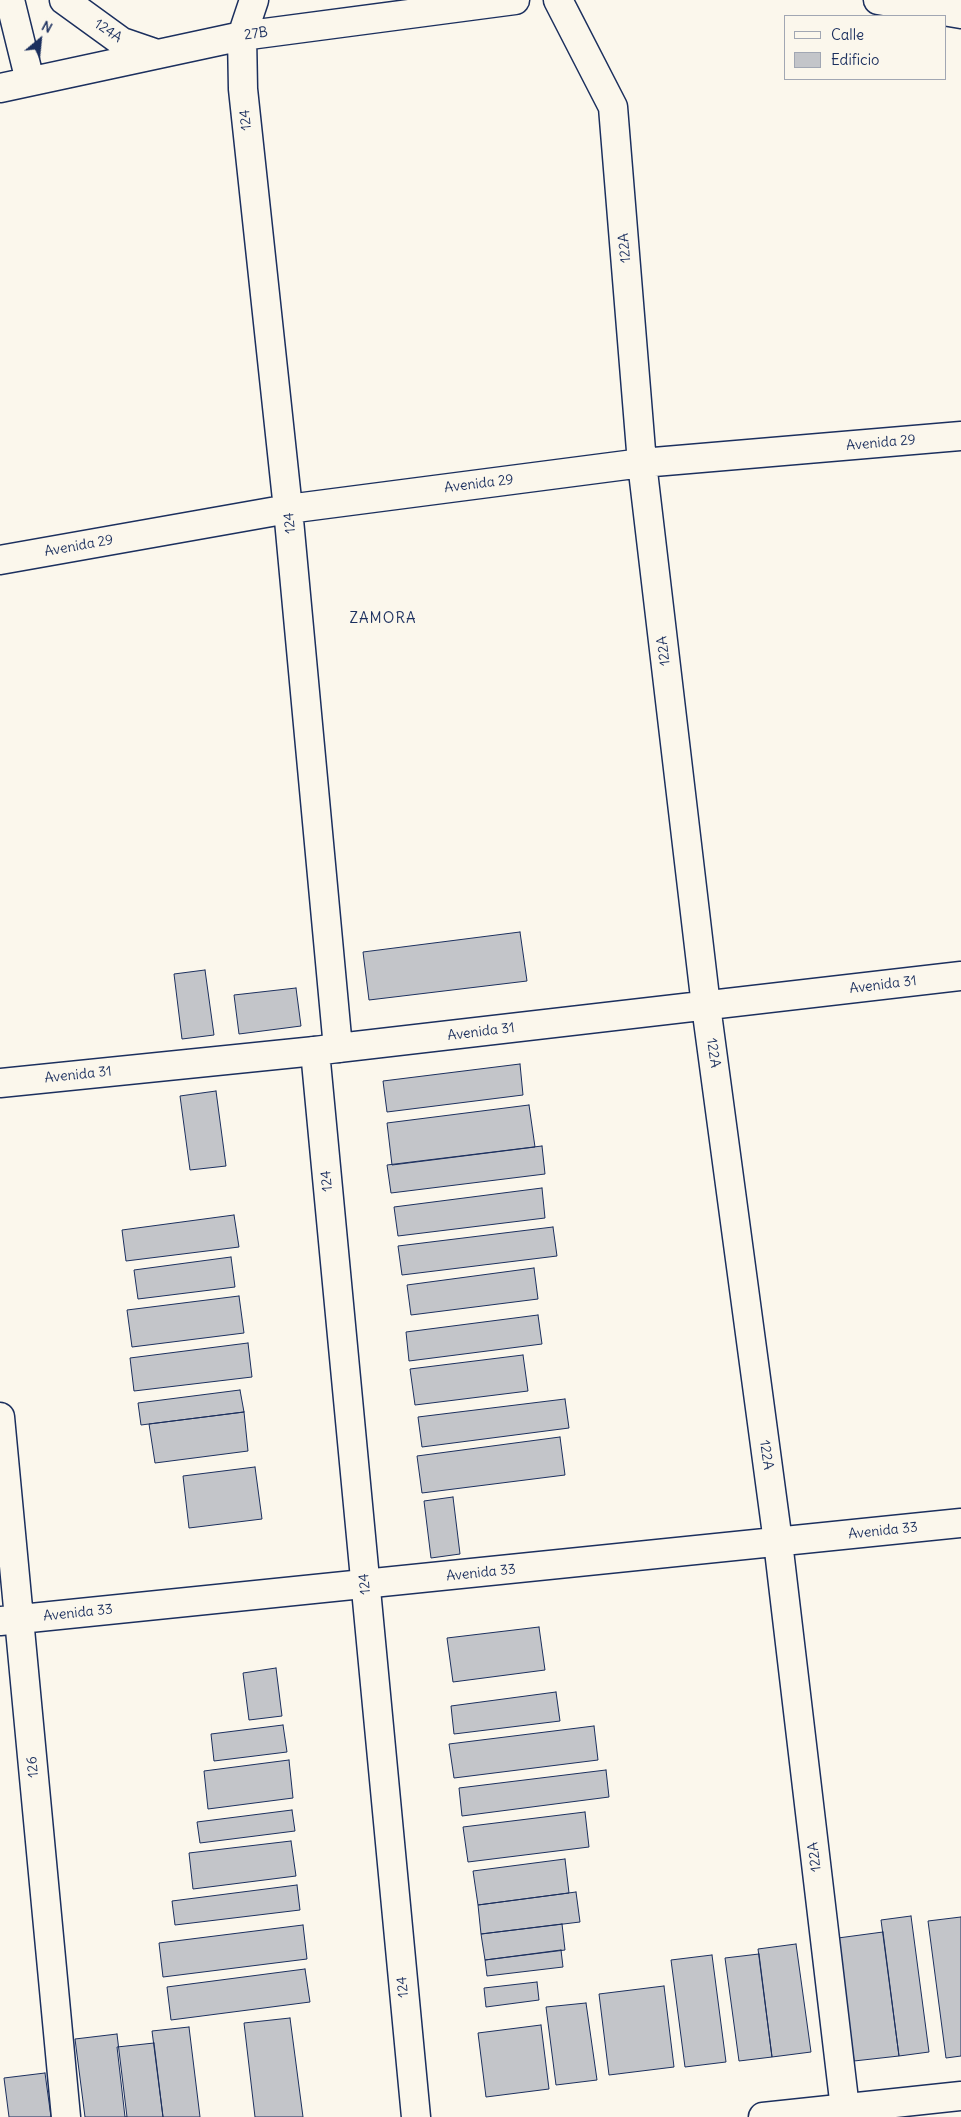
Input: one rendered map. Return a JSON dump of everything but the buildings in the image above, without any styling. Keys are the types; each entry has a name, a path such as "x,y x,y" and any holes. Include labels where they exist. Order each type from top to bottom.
{"street":[{"path":"10,0 30,81"},
{"name":"124A","path":"64,0 122,42 157,54"},
{"name":"124","path":"254,0 242,36 243,89 288,508 365,1584 416,2117"},
{"name":"27B","path":"0,88 242,36 515,0"},
{"name":"122A","path":"558,0 613,107 642,463 706,1006 778,1542 846,2112"},
{"path":"878,0 961,14"},
{"name":"Avenida 29","path":"0,560 288,508 642,463 961,436"},
{"name":"Avenida 31","path":"0,1083 326,1050 961,976"},
{"name":"126","path":"0,1417 10,1620 66,2117"},
{"name":"Avenida 33","path":"10,1620 961,1523"},
{"path":"764,2117 846,2112 961,2096"}],"district":[{"name":"ZAMORA","path":"383,619"}]}
